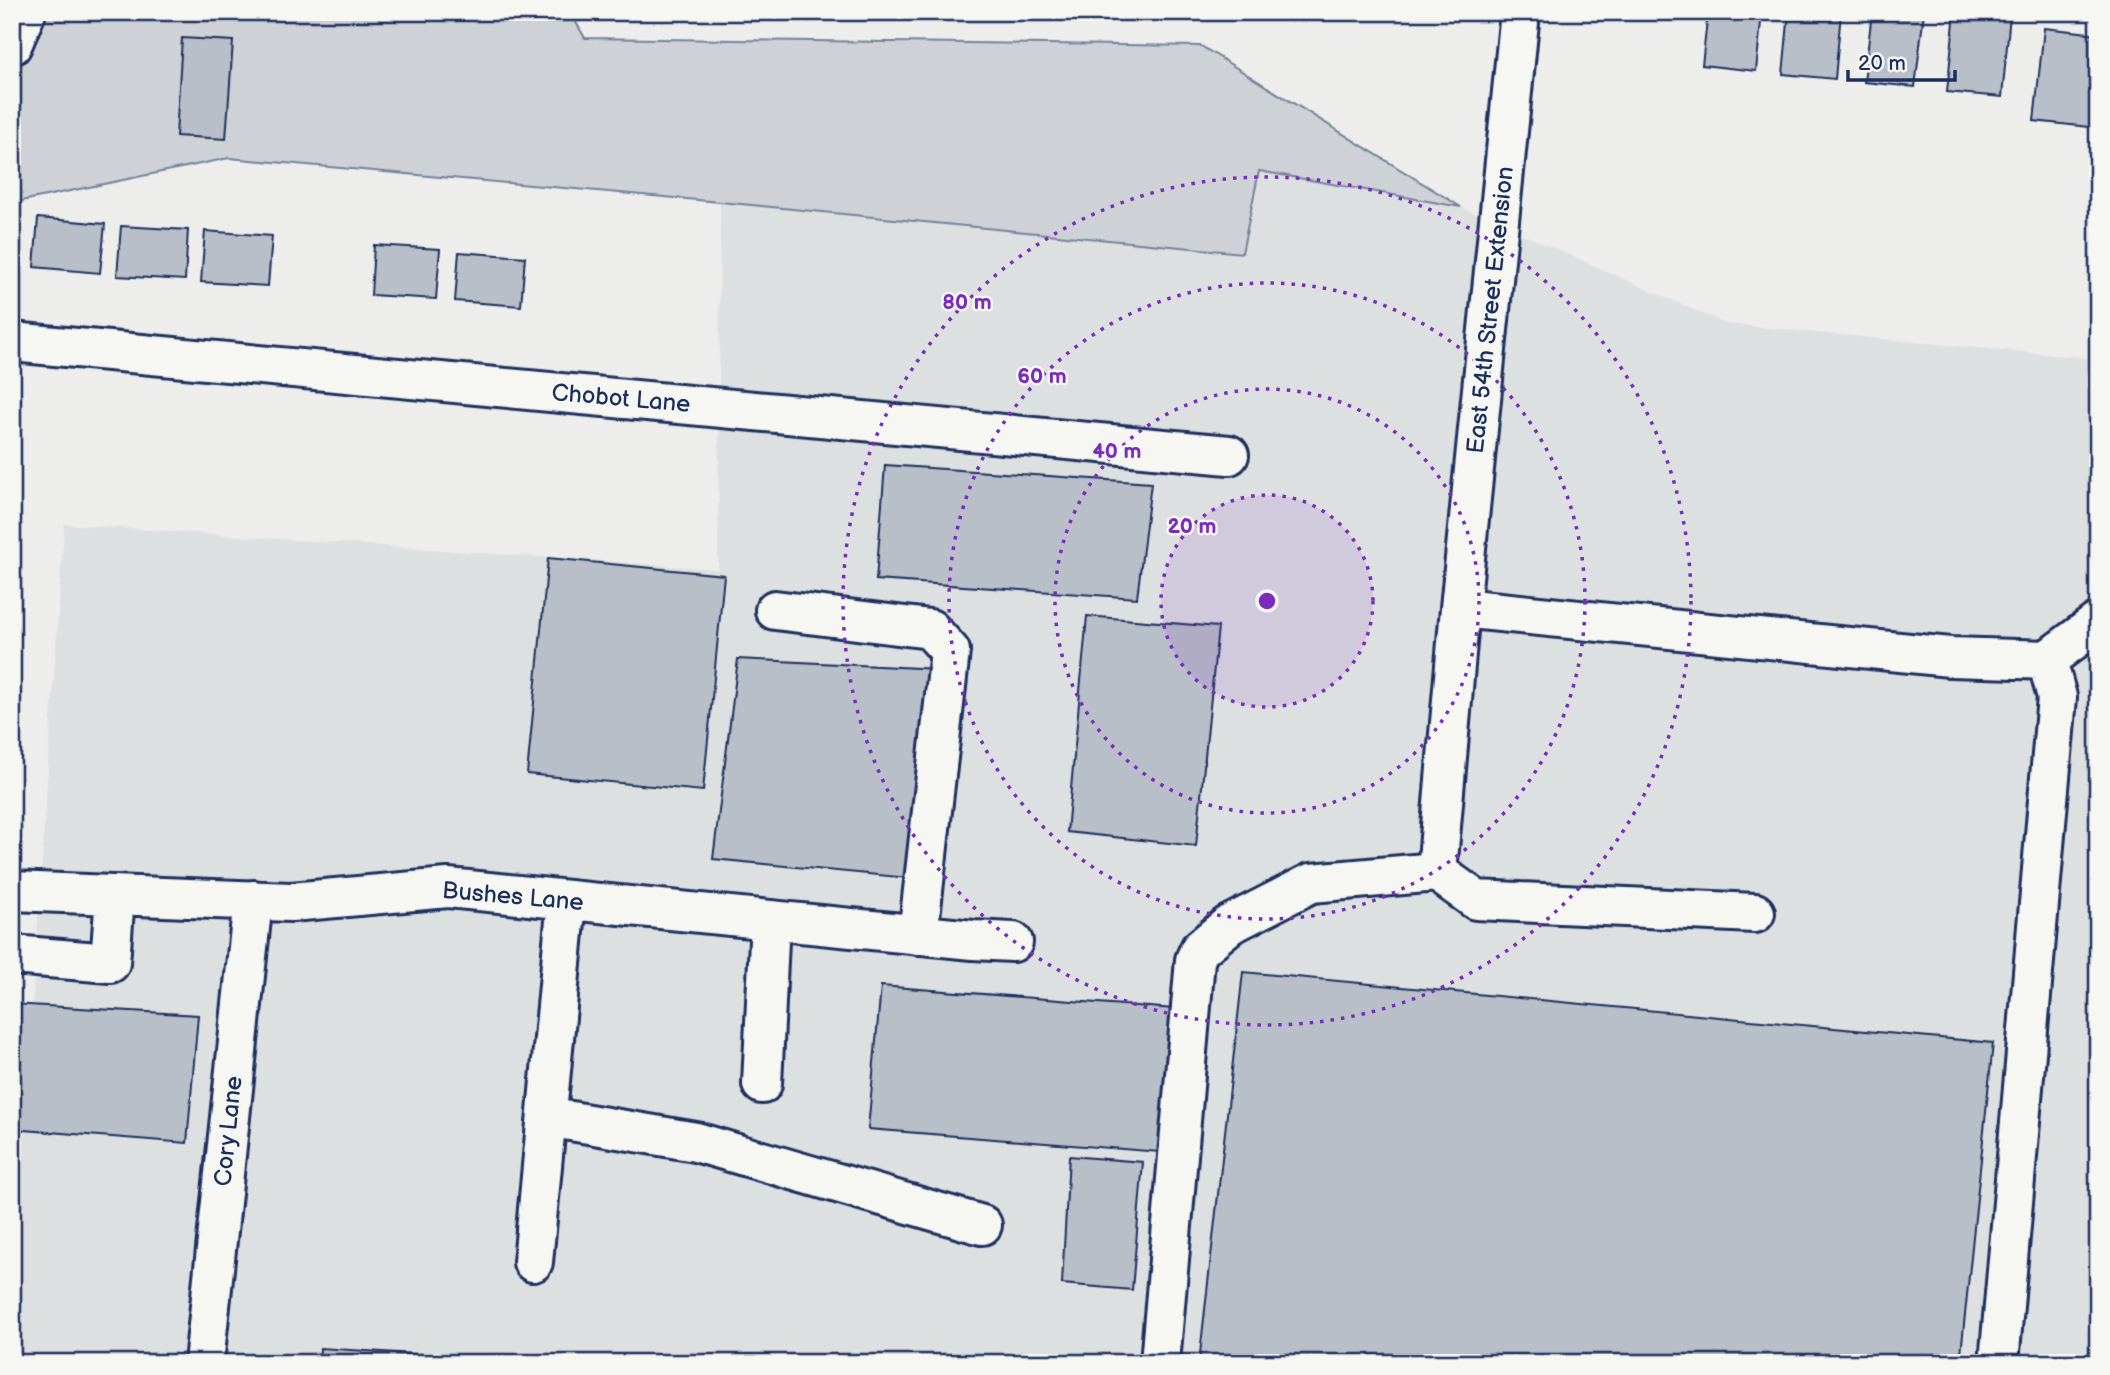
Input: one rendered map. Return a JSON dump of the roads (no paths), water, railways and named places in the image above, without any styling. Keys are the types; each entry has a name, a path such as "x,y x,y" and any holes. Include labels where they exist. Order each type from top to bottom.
{"street":[{"path":"12,45 26,12"},
{"name":"East 54th Street Extension","path":"1437,872 1460,608 1520,12"},
{"name":"Chobot Lane","path":"12,342 1229,454"},
{"path":"1460,608 1950,657 2047,660 2098,622"},
{"path":"775,610 930,629 950,651 918,935"},
{"path":"1999,1363 2057,696 2047,660"},
{"path":"1160,1363 1195,960 1200,949 1229,925 1311,883 1437,872 1476,900 1755,912"},
{"name":"Bushes Lane","path":"12,891 291,902 448,888 1013,942"},
{"path":"12,955 110,963 116,895"},
{"name":"Cory Lane","path":"204,1363 253,900"},
{"path":"533,1262 567,900"},
{"path":"762,1084 771,920"},
{"path":"547,1117 696,1142 982,1225"}]}
